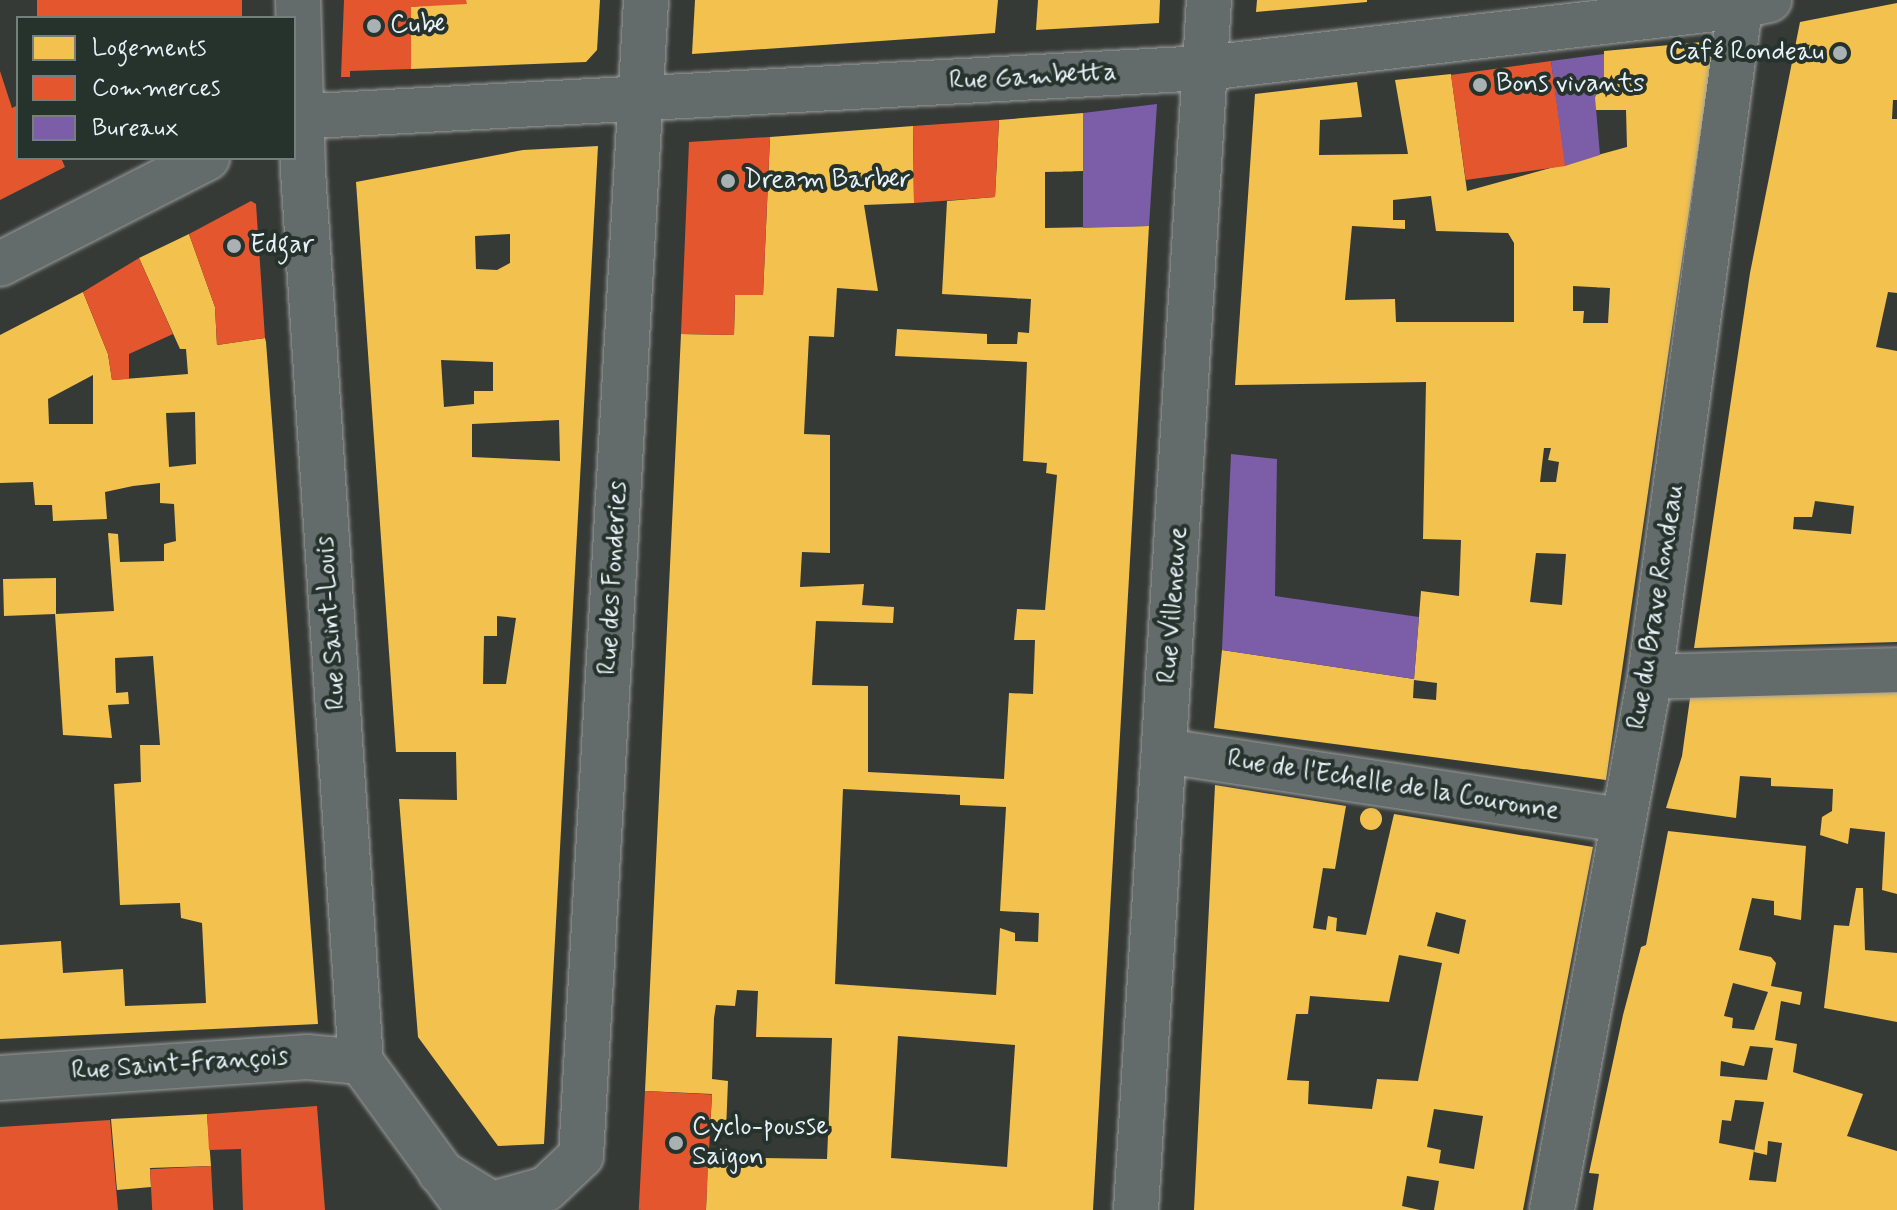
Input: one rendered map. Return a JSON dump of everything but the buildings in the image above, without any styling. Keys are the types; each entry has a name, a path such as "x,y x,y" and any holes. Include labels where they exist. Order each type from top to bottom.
{"street":[{"name":"Rue Saint-Louis","path":"298,0 298,116 361,1062"},
{"name":"Rue des Fonderies","path":"440,1172 492,1204 546,1189 581,1156 646,0"},
{"name":"Rue Villeneuve","path":"1136,1210 1209,0"},
{"name":"Rue Gambetta","path":"298,116 1206,68 1750,2"},
{"name":"Rue du Brave Rondeau","path":"1552,1210 1621,820 1650,677 1750,2"},
{"path":"0,264 203,160"},
{"path":"1650,677 1897,670"},
{"name":"Rue de l'Echelle de la Couronne","path":"1165,751 1621,820"},
{"name":"Rue Saint-François","path":"0,1078 307,1057 361,1062"},
{"path":"361,1062 469,1210"}],"place":[{"name":"Cube","path":"374,26"},
{"name":"Café Rondeau","path":"1840,53"},
{"name":"Bons vivants","path":"1480,85"},
{"name":"Dream Barber","path":"728,181"},
{"name":"Edgar","path":"234,246"},
{"name":"Cyclo-pousse Saïgon","path":"676,1143"}]}
